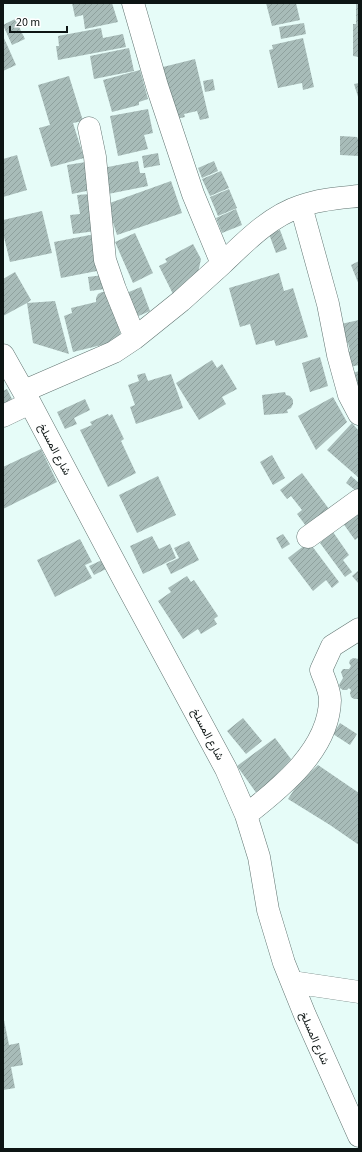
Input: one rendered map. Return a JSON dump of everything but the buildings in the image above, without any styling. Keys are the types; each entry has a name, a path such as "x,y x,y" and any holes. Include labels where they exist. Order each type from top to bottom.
{"street":[{"path":"133,3 157,86 193,194 222,264"},
{"path":"89,128 95,157 105,260 135,338"},
{"path":"3,416 27,397 114,352 135,338 181,301 247,240 279,216 301,206 328,199 359,196"},
{"path":"301,206 328,304 340,362 349,395 359,414"},
{"name":"شارع المسلخ","path":"3,355 27,397 226,769 246,816 260,857 268,910 284,963 308,1022 359,1136"},
{"path":"308,537 359,500"},
{"path":"246,816 278,790 310,754 322,734 328,720 330,698 321,670 332,646 359,629"},
{"path":"292,982 359,992"}]}
